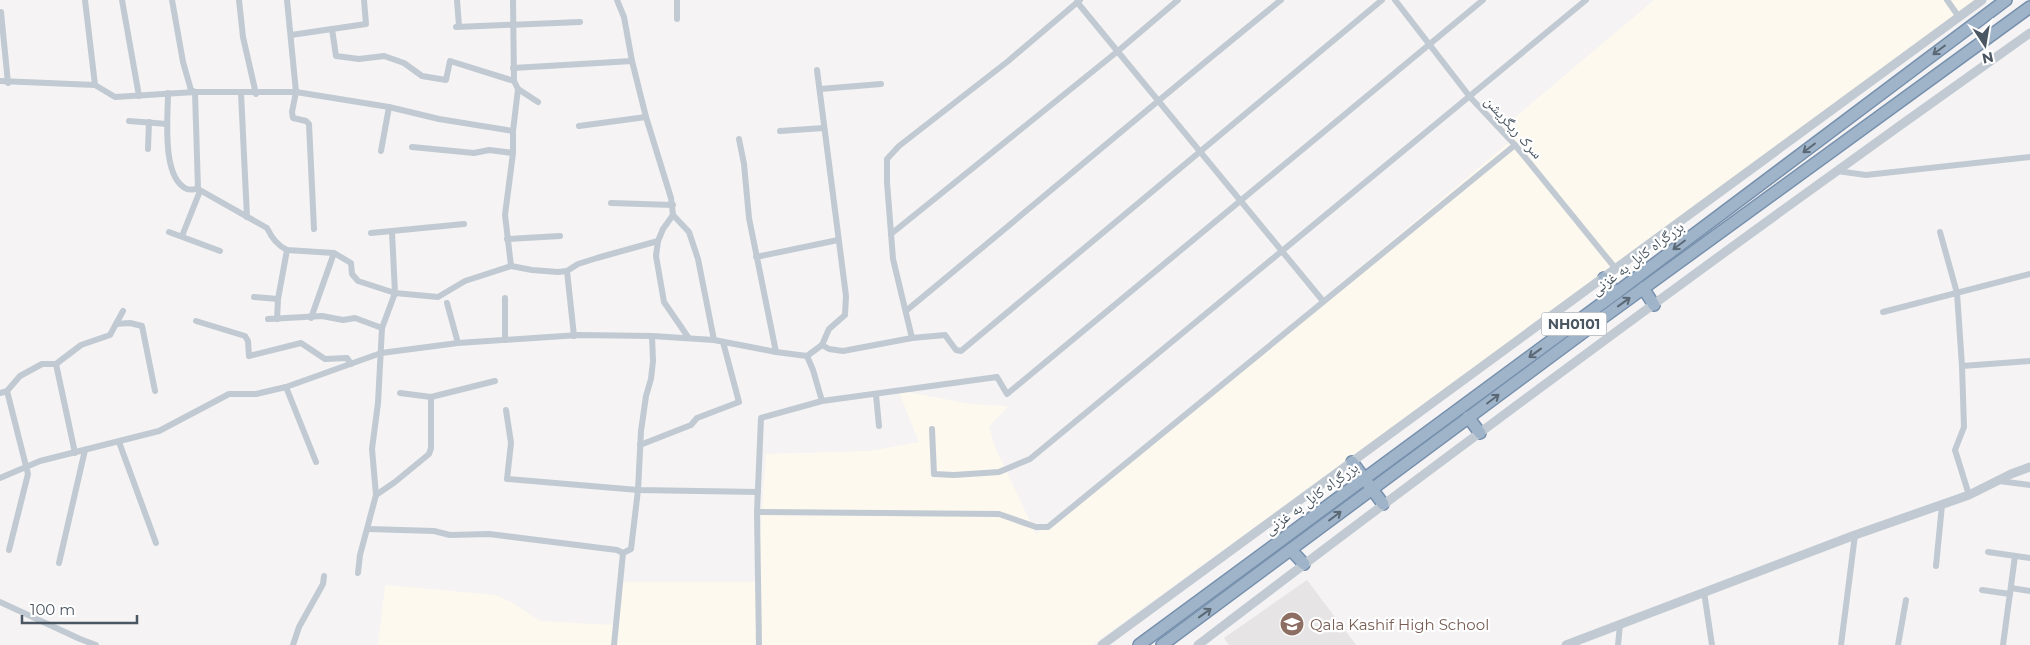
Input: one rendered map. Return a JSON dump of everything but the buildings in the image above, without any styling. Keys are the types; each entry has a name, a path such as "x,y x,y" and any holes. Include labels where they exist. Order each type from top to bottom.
{"highway":[{"name":"بزرگراه کابل به غزنی","path":"1139,645 1616,293 2006,0"},
{"name":"بزرگراه کابل به غزنی","path":"1162,645 1643,288 2030,7"},
{"path":"1604,278 1616,293"},
{"path":"1643,288 1654,305"},
{"path":"1601,304 1608,314"},
{"path":"1468,417 1480,434"},
{"path":"1352,462 1383,504"},
{"path":"1290,550 1304,564"}],"street":[{"path":"85,0 95,85"},
{"path":"122,0 139,96"},
{"path":"172,0 183,62 191,90 195,92 199,190 182,236"},
{"path":"239,0 243,37 256,94"},
{"path":"287,0 296,92 292,112 293,118 306,121 309,124 314,229"},
{"path":"291,35 366,24 364,0"},
{"path":"457,0 458,27 580,22"},
{"path":"513,0 514,80 518,88 538,102"},
{"path":"617,0 624,17 632,61 646,117 673,206 673,215 663,229 658,241 656,256 664,302 688,337"},
{"path":"677,0 677,19"},
{"path":"891,234 1118,51 1178,0"},
{"path":"906,310 1158,100 1282,0"},
{"path":"822,345 829,350 843,351 912,338 945,335 956,350 961,351 1382,0"},
{"name":"سرک ریگریشن","path":"1395,0 1470,97 1515,145 1616,269"},
{"path":"759,645 757,512 761,418 822,401 997,377 1007,394 1483,0"},
{"path":"932,429 934,474 954,475 999,472 1030,459 1586,0"},
{"path":"1947,0 1959,17"},
{"path":"1102,645 1982,0"},
{"path":"912,338 893,259 887,159 899,146 1007,62 1079,1 1323,301"},
{"path":"0,12 8,83"},
{"path":"332,30 336,56 359,59 384,56 404,63 422,76 446,80 450,61 514,80"},
{"path":"1198,645 1383,504 1836,171 2030,33"},
{"path":"513,68 632,61"},
{"path":"0,478 40,461 159,432 229,394 256,394 286,388 380,353 458,343 505,340 574,336 652,336 714,340 807,356 822,345 829,329 845,315 846,296 817,70"},
{"path":"0,81 8,83 95,85 115,96 195,92 256,94 296,92 389,107 440,119 513,131"},
{"path":"820,89 882,84"},
{"path":"511,266 505,215 513,153 513,131 518,88"},
{"path":"168,93 167,149 177,182 187,189 199,190 267,228 273,239 287,250 334,253 351,263 352,274 358,281 395,293 438,297 465,281 511,266 541,271 567,271 578,264 658,241"},
{"path":"241,93 247,217"},
{"path":"382,151 389,107"},
{"path":"578,126 646,117"},
{"path":"129,120 167,124"},
{"path":"148,149 149,122"},
{"path":"780,131 824,128"},
{"path":"739,139 744,164 749,218 776,352"},
{"path":"757,512 999,514 1036,527 1048,527 1515,145"},
{"path":"412,147 474,153 489,150 513,153"},
{"path":"1836,171 1866,175 2030,157"},
{"path":"611,203 673,206"},
{"path":"673,215 689,232 698,259 714,340"},
{"path":"371,233 464,224"},
{"path":"169,232 220,251"},
{"path":"358,573 360,555 376,494 372,449 378,403 382,328 395,293 392,232"},
{"path":"1940,232 1956,293 1962,366 1964,427 1955,450 1969,495"},
{"path":"507,239 560,236"},
{"path":"756,257 838,240"},
{"path":"277,318 278,299 287,250"},
{"path":"311,318 334,253"},
{"path":"567,271 574,336"},
{"path":"1883,312 2030,274"},
{"path":"254,297 278,299"},
{"path":"505,298 505,340"},
{"path":"447,303 458,343"},
{"path":"9,550 27,482 26,467 4,392 20,376 42,364 56,364 81,345 110,335 123,311"},
{"path":"268,319 322,316 343,320 355,318 382,328"},
{"path":"196,321 247,338 248,356 301,343 325,359 347,358 351,364"},
{"path":"116,324 130,323 142,326 155,391"},
{"path":"624,553 631,549 638,490 640,445 646,396 651,379 653,361 652,336"},
{"path":"640,445 691,425 697,418 739,402 723,342"},
{"path":"807,356 822,401"},
{"path":"1962,366 2030,361"},
{"path":"56,364 76,453"},
{"path":"400,394 431,397 495,381"},
{"path":"286,388 316,462"},
{"path":"876,395 879,426"},
{"path":"376,494 395,482 429,454 431,448 431,397"},
{"path":"506,410 511,443 507,479 638,490 758,492"},
{"path":"119,442 156,542"},
{"path":"59,564 85,450"},
{"path":"1566,645 1855,535 1969,495 2030,467"},
{"path":"1997,481 2030,485"},
{"path":"1936,566 1942,505"},
{"path":"368,529 434,531 450,535 489,534 617,550 624,553"},
{"path":"1841,645 1855,535"},
{"path":"1988,552 2030,558"},
{"path":"614,645 624,553"},
{"path":"2003,645 2016,556"},
{"path":"293,645 299,627 320,590 324,576"},
{"path":"1982,590 2030,591"},
{"path":"1704,592 1712,645"},
{"path":"1898,645 1906,600"},
{"path":"0,602 96,645"},
{"path":"1618,645 1620,625"}],"shaded area":[{"path":"1654,0 1981,0 1092,645 378,645 385,585 496,595 513,603 540,621 613,625 619,582 757,582 766,454 870,451 919,442 898,390 970,404 1008,406 989,427 995,447 1036,534 1209,394 1513,139 1512,120"},
{"name":"Qala Kashif High School","path":"1307,580 1356,645 1229,645 1224,638"}],"place":[{"name":"Qala Kashif High School","path":"1292,624"}]}
